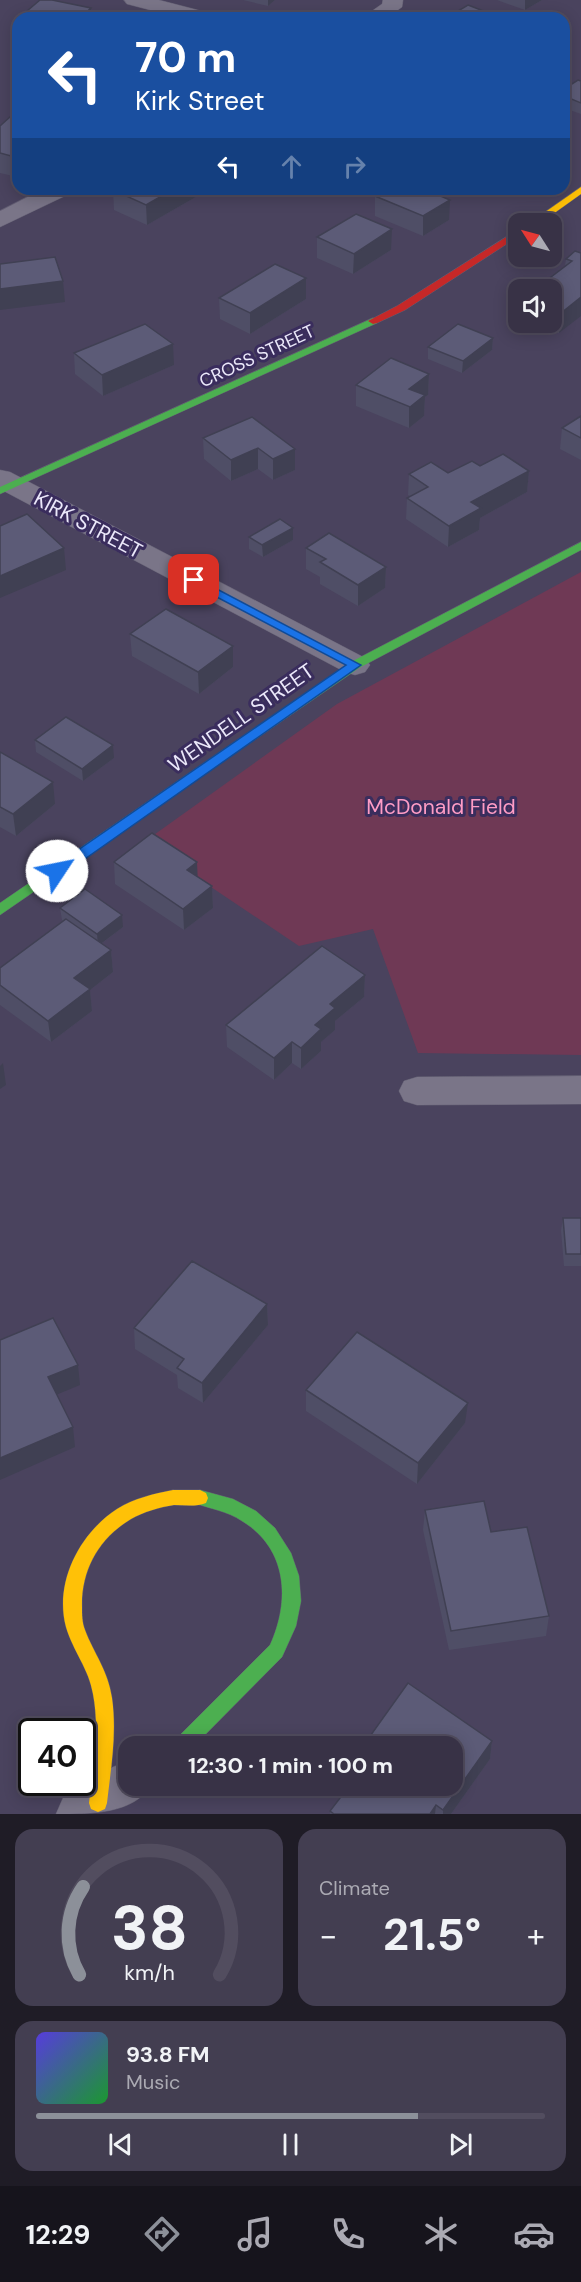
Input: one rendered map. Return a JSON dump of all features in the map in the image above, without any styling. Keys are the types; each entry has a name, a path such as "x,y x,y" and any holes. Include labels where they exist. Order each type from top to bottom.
{"street":[{"path":"134,0 182,12"},
{"path":"383,12 392,7 393,0"},
{"path":"548,213 581,190"},
{"path":"0,220 49,195"},
{"name":"CROSS STREET","path":"4,485 264,373 401,308 508,239"},
{"name":"KIRK STREET","path":"4,485 355,665"},
{"name":"WENDELL STREET","path":"0,910 355,665 581,545"},
{"path":"417,1091 581,1090"},
{"path":"102,1800 105,1748 103,1700 92,1661 75,1629 72,1593 81,1559 102,1529 129,1509 161,1497 195,1495 228,1502 256,1518 279,1542 291,1571 294,1604 285,1635 265,1664 191,1736"}],"green space":[{"name":"McDonald Field","path":"581,572 581,1055 418,1053 373,929 299,946 144,842 337,704"}],"building":[{"path":"40,0 52,0 91,8 87,12 27,11"},
{"path":"468,5 486,12 456,12"},
{"path":"578,80 581,81 581,103 570,98 570,85"},
{"path":"12,116 11,156 0,153 0,126"},
{"path":"124,195 164,195 146,205"},
{"path":"438,195 450,200 423,216 375,196"},
{"path":"356,214 392,229 354,254 317,237"},
{"path":"575,251 581,253 581,297 562,312 562,279 548,279 572,261 566,259"},
{"path":"55,257 63,281 0,289 0,264"},
{"path":"275,264 306,278 250,313 219,298"},
{"path":"145,324 173,344 102,375 74,353"},
{"path":"458,324 493,338 463,361 428,347"},
{"path":"391,358 429,374 409,389 425,395 410,407 356,385"},
{"path":"581,416 581,438 562,428"},
{"path":"252,417 295,449 273,459 258,448 231,460 203,438"},
{"path":"503,454 529,471 471,502 481,508 449,526 407,498 428,487 409,474 431,462 448,473 472,461 480,466"},
{"path":"27,514 64,548 0,576 0,526"},
{"path":"280,519 293,528 262,545 249,537"},
{"path":"329,533 386,567 358,585 320,562 326,559 306,548"},
{"path":"166,609 233,646 198,672 130,634"},
{"path":"66,717 113,745 82,769 35,740"},
{"path":"0,752 53,782 13,814 0,807"},
{"path":"152,833 197,862 187,870 212,886 183,909 114,862"},
{"path":"85,889 122,915 97,934 60,908"},
{"path":"66,919 111,950 74,978 90,989 48,1021 0,985 0,968"},
{"path":"322,946 365,975 330,1004 335,1008 315,1025 321,1029 301,1048 292,1042 274,1058 226,1025"},
{"path":"563,1218 581,1218 581,1254 566,1254"},
{"path":"192,1261 267,1304 202,1383 177,1368 184,1359 134,1328"},
{"path":"53,1318 78,1365 48,1377 73,1427 0,1458 0,1340"},
{"path":"357,1332 468,1403 418,1463 306,1390"},
{"path":"484,1501 491,1532 527,1527 549,1616 451,1631 425,1510"},
{"path":"408,1683 492,1741 463,1782 463,1736 370,1736"},
{"path":"342,1796 453,1796 443,1810 436,1805 430,1814 334,1814 330,1811"}],"traffic: fast":[{"path":"0,491 373,321"},
{"path":"0,910 355,665 581,545"},
{"path":"191,1736 276,1651 288,1626 292,1601 290,1576 282,1553 269,1533 250,1516 227,1504 200,1498"}],"traffic: slow":[{"path":"548,213 581,190"},
{"path":"98,1803 104,1750 105,1711 97,1673 74,1622 73,1594 78,1569 89,1547 105,1528 125,1513 148,1503 173,1498 200,1498"}],"traffic: jam":[{"path":"373,321 401,308 508,239"}],"route":[{"path":"57,871 355,665 194,580"}]}
